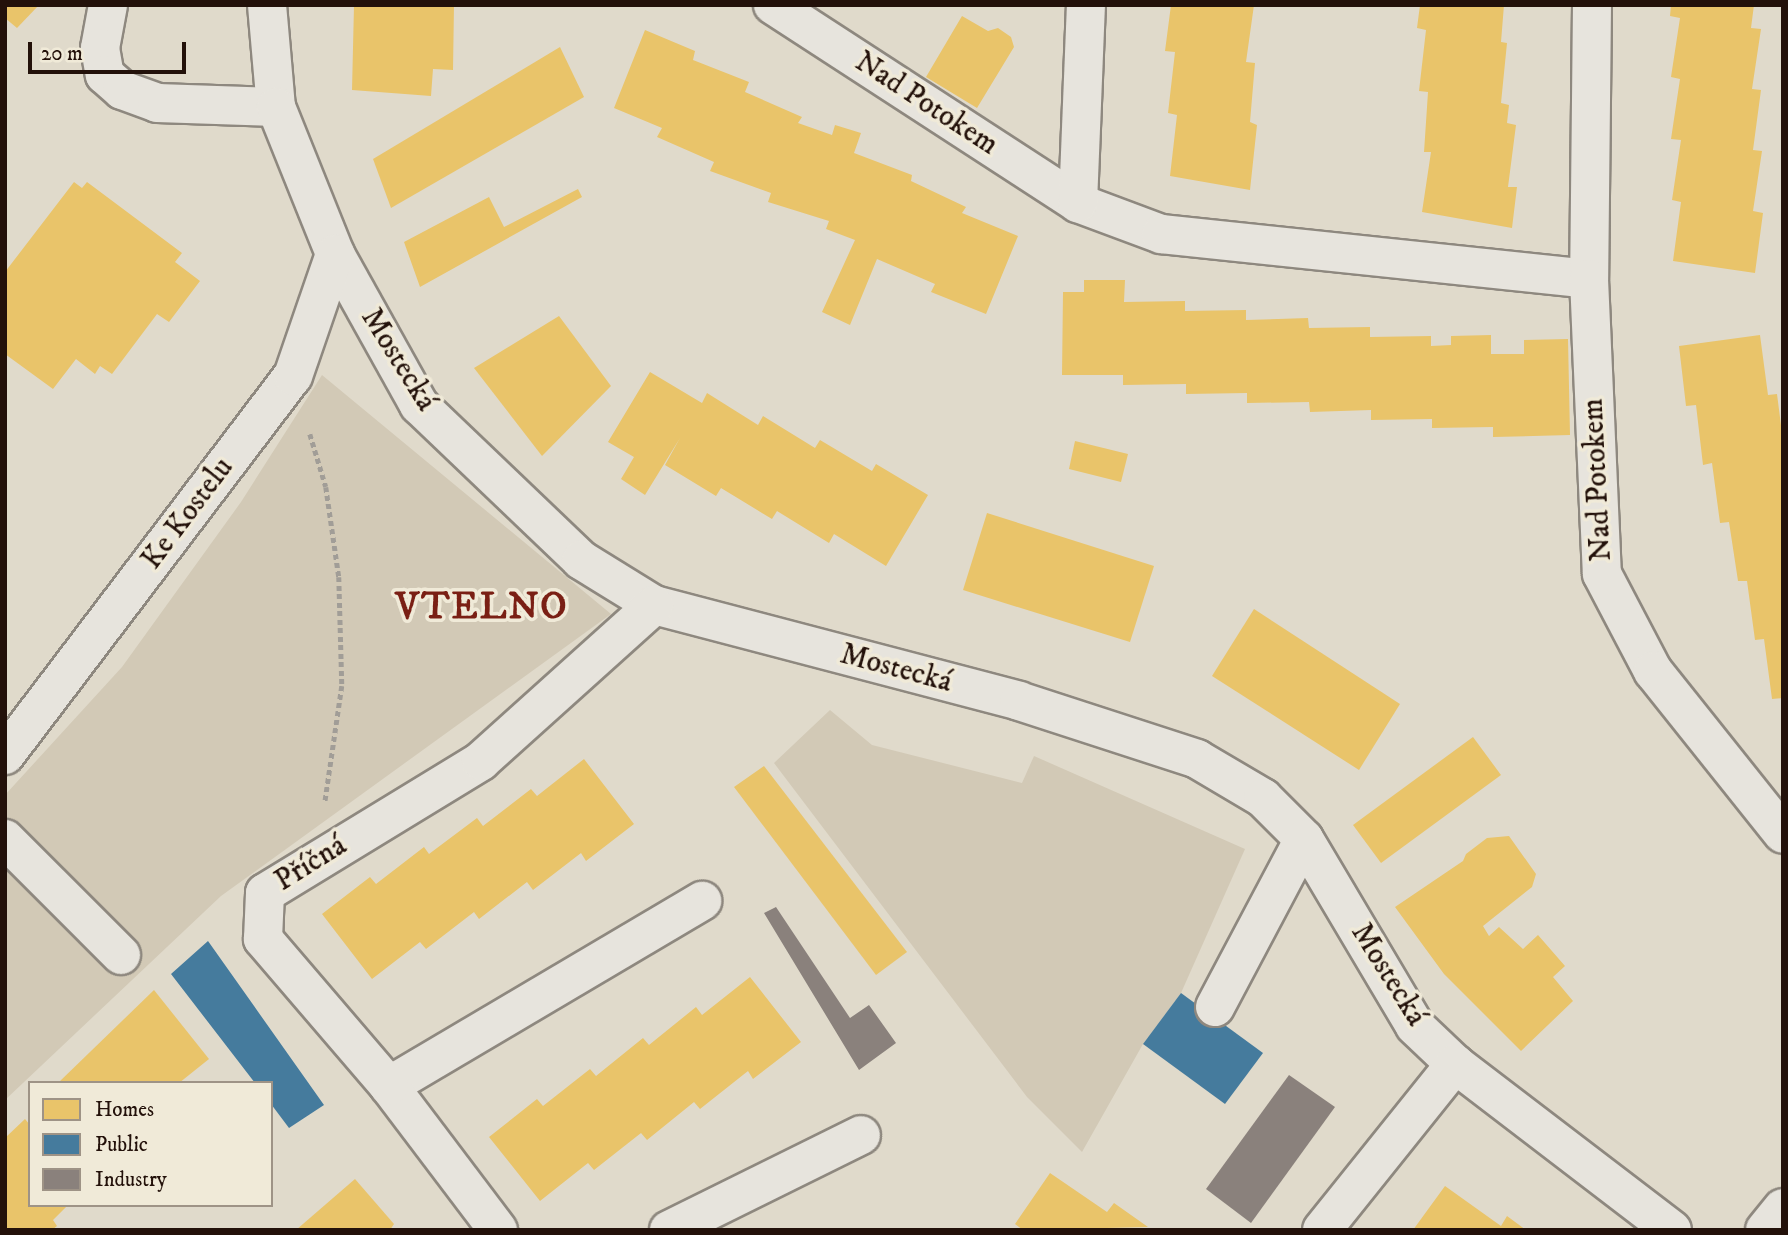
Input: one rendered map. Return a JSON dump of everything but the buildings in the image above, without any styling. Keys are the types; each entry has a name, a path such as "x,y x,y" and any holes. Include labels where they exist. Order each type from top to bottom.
{"street":[{"path":"108,5 100,48 105,75 122,90 157,103 276,107"},
{"name":"Mostecká","path":"267,5 268,62 276,107 335,254 419,405 581,559 654,605 1019,701 1196,760 1263,798 1304,839 1415,1026 1455,1064 1672,1230"},
{"name":"Nad Potokem","path":"774,5 1078,203 1161,234 1589,279"},
{"path":"1078,203 1086,5"},
{"name":"Nad Potokem","path":"1592,5 1589,279 1602,574 1653,671 1783,834"},
{"name":"Ke Kostelu","path":"5,755 293,376 335,254"},
{"name":"Příčná","path":"498,1230 389,1086 263,940 265,893 316,859 481,761 654,605"},
{"path":"5,839 121,955"},
{"path":"1215,1007 1304,839"},
{"path":"389,1086 702,901"},
{"path":"1322,1230 1455,1064"},
{"path":"669,1230 861,1135"},
{"path":"1765,1230 1783,1208"}],"path":[{"path":"293,376 326,487 339,577 342,685 316,859"}],"shaded area":[{"path":"322,375 611,614 221,896 5,1100 5,795 122,667 241,502"},
{"path":"830,710 872,745 1022,783 1034,756 1245,849 1181,993 1143,1044 1082,1152 1027,1097 774,763"}],"district":[{"name":"VTELNO","path":"482,608"}]}
